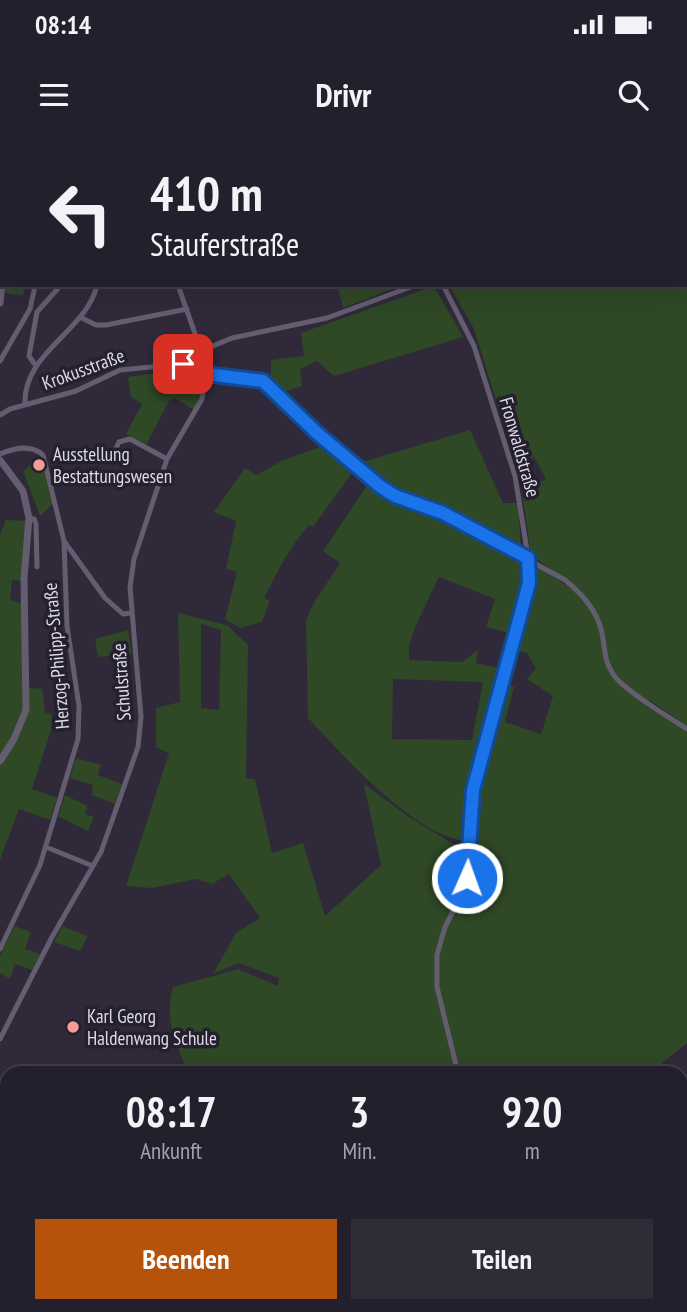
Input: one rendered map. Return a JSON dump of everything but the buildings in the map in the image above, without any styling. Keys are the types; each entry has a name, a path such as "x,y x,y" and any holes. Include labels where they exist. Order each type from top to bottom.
{"street":[{"path":"0,361 30,309 35,287"},
{"path":"36,366 29,356 37,312 59,287"},
{"path":"25,405 36,366 57,339 91,304 96,287"},
{"path":"179,287 201,351"},
{"path":"183,364 201,351 232,338 327,318 411,287"},
{"name":"Fronwaldstraße","path":"443,287 474,346 520,495 529,583 473,790 465,888 445,927 438,955 437,987 456,1066"},
{"path":"30,309 37,312"},
{"path":"80,317 96,325 106,325 187,309"},
{"path":"183,364 200,371 263,381 317,433 381,487 395,496 443,513 565,580 584,598 601,631 607,664 615,678 687,729"},
{"name":"Krokusstraße","path":"0,415 76,391 120,370 183,364"},
{"name":"Schulstraße","path":"0,1039 52,937 93,866 138,747 141,717 131,613 134,559 167,458 202,399 204,388 200,371"},
{"path":"112,457 119,443 130,439 167,458"},
{"path":"0,454 25,448 36,449 43,455 64,541 105,598 123,614 131,613"},
{"path":"0,460 18,481 29,518 24,578 26,710 14,739 0,761"},
{"path":"29,518 36,524 37,567"},
{"name":"Herzog-Philipp-Straße","path":"0,949 46,847 79,728 67,626 64,541"},
{"path":"46,847 93,866"}],"green space":[{"path":"0,287 25,287 23,296 0,292"},
{"path":"338,287 397,287 343,308"},
{"path":"435,287 463,337 334,376 317,361 300,369 302,386 287,391 271,383 271,360 304,356 301,333"},
{"path":"450,287 620,287 622,290 627,287 687,287 687,726 649,700 648,703 687,731 687,1043 659,1066 186,1066 170,1020 173,987 238,969 278,986 279,978 239,963 213,974 236,933 260,918 229,874 212,884 196,879 152,888 126,886 169,753 156,747 156,708 180,702 178,613 227,625 248,645 246,778 255,779 272,853 303,843 325,916 381,865 364,784 406,815 463,850 464,869 471,864 476,790 504,689 507,685 514,687 505,722 541,734 553,696 527,679 536,668 527,653 512,650 537,566 568,587 596,612 581,591 531,555 522,492 546,479 534,457 515,461 474,329","holes":["201,624 221,630 219,710 201,708"]},
{"path":"175,368 198,373 202,395 194,410 175,398 169,401 146,445 126,434 142,404 131,397 128,377"},
{"path":"470,430 503,503 518,503 521,549 478,529 459,515 418,497 403,495 359,463"},
{"path":"325,445 355,469 313,527 309,525 302,533 279,569 264,598 270,601 262,622 240,628 225,619 237,572 226,569 236,521 214,512 245,468 256,475 282,461"},
{"path":"37,460 44,465 53,504 40,516 23,471"},
{"path":"369,482 385,495 439,514 524,560 527,571 523,600 513,634 486,627 495,599 439,577 409,645 409,660 462,662 478,650 476,663 503,669 470,791 464,841 443,835 401,808 359,772 308,718 306,620 340,563 323,551","holes":["393,679 483,682 472,740 392,739"]},
{"path":"6,520 26,521 21,581 12,580 10,600 22,604 23,687 42,689 45,713 52,714 51,730 32,789 57,798 50,820 19,809 0,860 0,535"},
{"path":"128,630 132,654 98,657 95,639"},
{"path":"76,758 101,765 98,775 122,784 115,804 92,795 93,785 70,778"},
{"path":"65,795 87,806 85,814 94,817 88,831 58,816"},
{"path":"15,926 31,932 25,949 40,954 32,970 15,964 10,979 0,973 0,955"},
{"path":"62,926 88,936 80,951 54,942"}],"place":[{"name":"Ausstellung Bestattungswesen","path":"39,465"},
{"name":"Karl Georg Haldenwang Schule","path":"73,1027"}],"route":[{"path":"183,364 214,375 263,381 275,389 317,433 381,487 395,496 443,513 528,558 529,583 473,790 467,878"}]}
